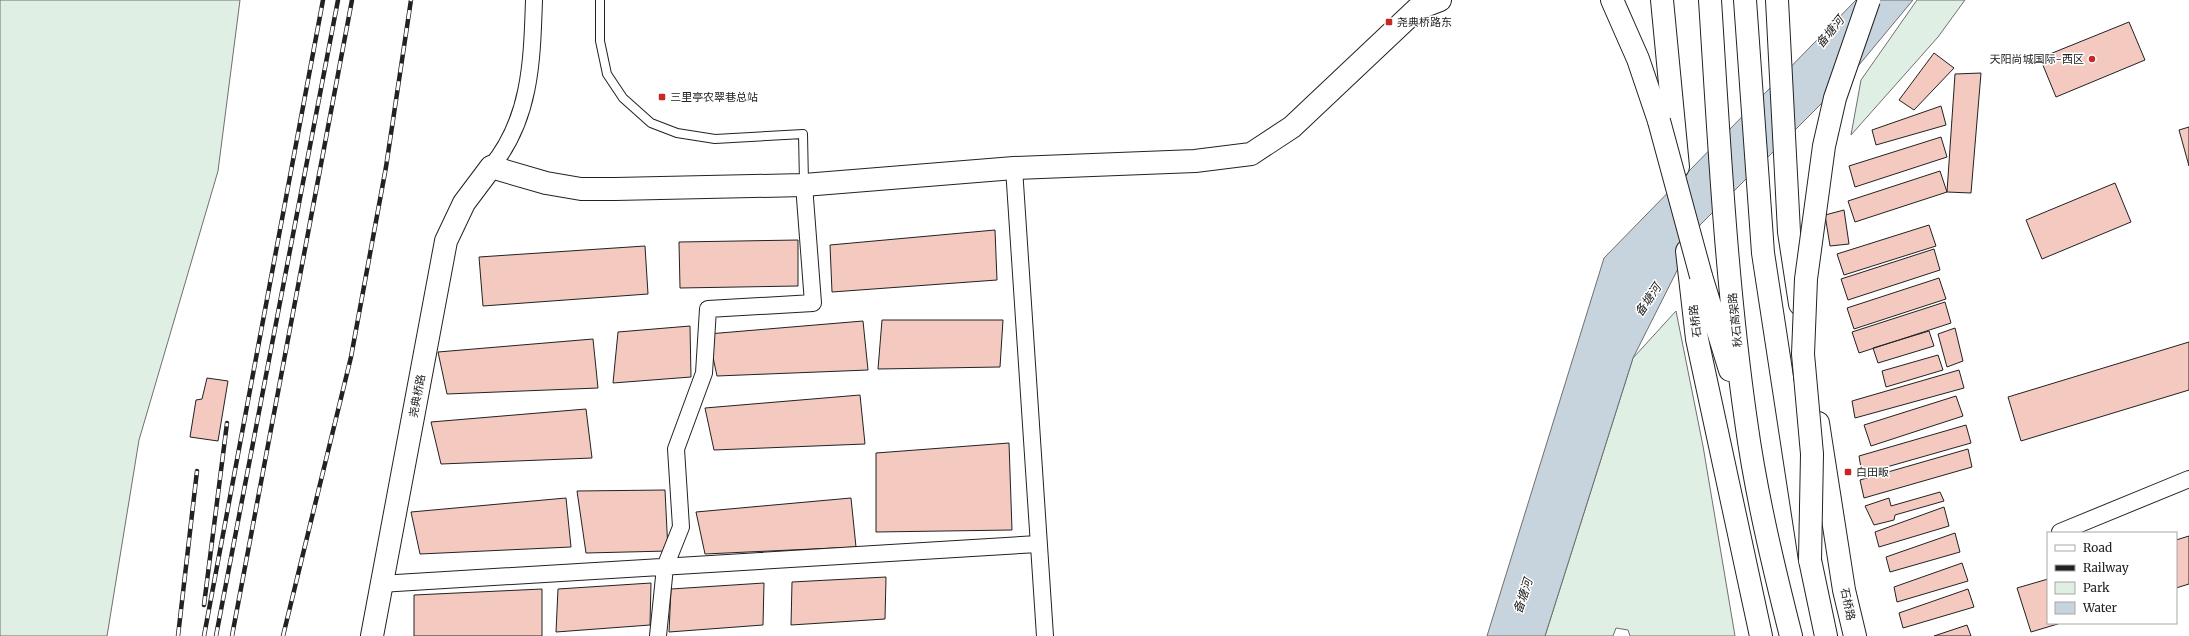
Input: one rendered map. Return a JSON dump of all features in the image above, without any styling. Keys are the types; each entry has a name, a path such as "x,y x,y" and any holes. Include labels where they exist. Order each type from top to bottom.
{"main road":[{"path":"491,167 546,183 580,189 804,185 1014,168 1195,161 1251,154 1292,127 1417,9 1440,0"},
{"path":"1612,0 1638,59 1659,121 1702,276 1746,422"},
{"name":"石桥路","path":"1662,0 1672,117 1697,339 1761,636"},
{"path":"1695,0 1715,74"},
{"name":"秋石高架路","path":"1710,0 1724,208 1746,422 1768,545 1791,636"},
{"path":"1745,0 1763,253 1810,560 1826,636"},
{"path":"1810,560 1812,454 1803,354 1806,280 1824,146 1835,98 1868,0"},
{"name":"石桥路","path":"1777,11 1789,232 1844,590 1854,636"},
{"name":"尧典桥路","path":"372,636 380,584 446,241 464,203 491,167"}],"street":[{"path":"491,167 505,150 525,101 532,56 534,0"},
{"path":"1014,168 1045,636"},
{"path":"658,636 665,567 681,527 676,450 704,373 708,309 813,303 804,185"},
{"path":"2060,532 2189,479"},
{"path":"380,584 1038,544"}],"lane":[{"path":"600,0 600,40 607,74 623,98 651,123 678,133 715,139 803,134 804,185"}],"green space":[{"path":"0,0 240,0 218,171 139,440 107,636 0,636"},
{"path":"1917,0 1965,0 1938,37 1851,135 1861,80"},
{"path":"1676,311 1703,446 1735,636 1630,636 1628,630 1616,628 1613,636 1545,636 1633,358"}],"water":[{"name":"备塘河","path":"1856,0 1913,0 1854,71 1700,225 1633,358 1545,636 1487,636 1604,258"}],"building":[{"name":"天阳尚城国际-西区","path":"2129,22 2145,60 2056,97 2040,58"},
{"path":"1934,53 1954,68 1914,110 1899,100"},
{"path":"1981,73 1971,193 1947,192 1955,74"},
{"path":"1941,106 1946,125 1876,145 1872,130"},
{"path":"2189,127 2189,166 2179,130"},
{"path":"1941,137 1947,157 1855,187 1849,166"},
{"path":"1940,171 1947,192 1855,222 1848,201"},
{"path":"2115,183 2131,222 2042,259 2026,220"},
{"path":"1844,210 1849,244 1830,246 1825,215"},
{"path":"1929,225 1936,246 1844,275 1837,254"},
{"path":"995,230 997,280 832,292 830,245"},
{"path":"798,240 798,286 680,288 679,242"},
{"path":"645,246 648,294 483,306 479,257"},
{"path":"1934,249 1940,270 1848,300 1841,279"},
{"path":"1939,278 1946,299 1854,329 1847,308"},
{"path":"1945,302 1951,323 1859,353 1852,332"},
{"path":"882,320 1003,320 1000,367 878,369"},
{"path":"863,321 868,370 717,376 708,334"},
{"path":"690,326 691,377 613,383 618,332"},
{"path":"1955,328 1963,361 1947,367 1938,334"},
{"path":"1929,331 1934,346 1878,363 1873,348"},
{"path":"593,339 598,388 447,394 438,352"},
{"path":"2189,342 2189,390 2021,441 2008,397"},
{"path":"1938,355 1943,370 1886,387 1882,371"},
{"path":"1959,370 1964,388 1855,418 1852,401"},
{"path":"207,378 228,381 218,441 190,437 196,400 202,399"},
{"path":"860,395 865,444 714,450 705,408"},
{"path":"1956,396 1963,416 1871,446 1864,425"},
{"path":"586,409 592,458 441,464 431,422"},
{"path":"1966,425 1971,443 1862,474 1859,456"},
{"path":"1009,443 1012,530 876,532 876,453"},
{"path":"1968,449 1972,467 1864,498 1860,480"},
{"path":"665,490 668,551 586,553 577,491"},
{"path":"1940,492 1944,501 1895,515 1894,520 1874,525 1865,506 1889,498 1891,506"},
{"path":"566,498 571,547 420,554 411,512"},
{"path":"851,498 856,547 705,554 696,512"},
{"path":"1944,507 1949,526 1879,547 1875,532"},
{"path":"1955,533 1960,552 1890,572 1886,557"},
{"path":"2189,536 2189,584 2177,588 2177,540"},
{"path":"1962,563 1968,581 1897,602 1894,587"},
{"path":"886,577 885,619 791,625 792,582"},
{"path":"2047,579 2047,624 2058,624 2031,632 2017,588"},
{"path":"651,583 650,625 556,632 558,589"},
{"path":"764,583 763,625 669,632 671,589"},
{"path":"542,589 542,636 414,636 414,595"},
{"path":"1968,589 1974,607 1903,628 1899,613"},
{"path":"1967,625 1971,636 1934,636"}],"railway":[{"path":"204,636 323,0"},
{"path":"216,636 338,0"},
{"path":"232,636 352,0"},
{"path":"283,636 351,357 386,167 411,0"},
{"path":"204,605 227,423"},
{"path":"178,636 197,471"}],"place":[{"name":"尧典桥路东","path":"1389,22"},
{"name":"天阳尚城国际-西区","path":"2092,59"},
{"name":"三里亭农翠巷总站","path":"662,97"},
{"name":"白田畈","path":"1848,472"}]}
